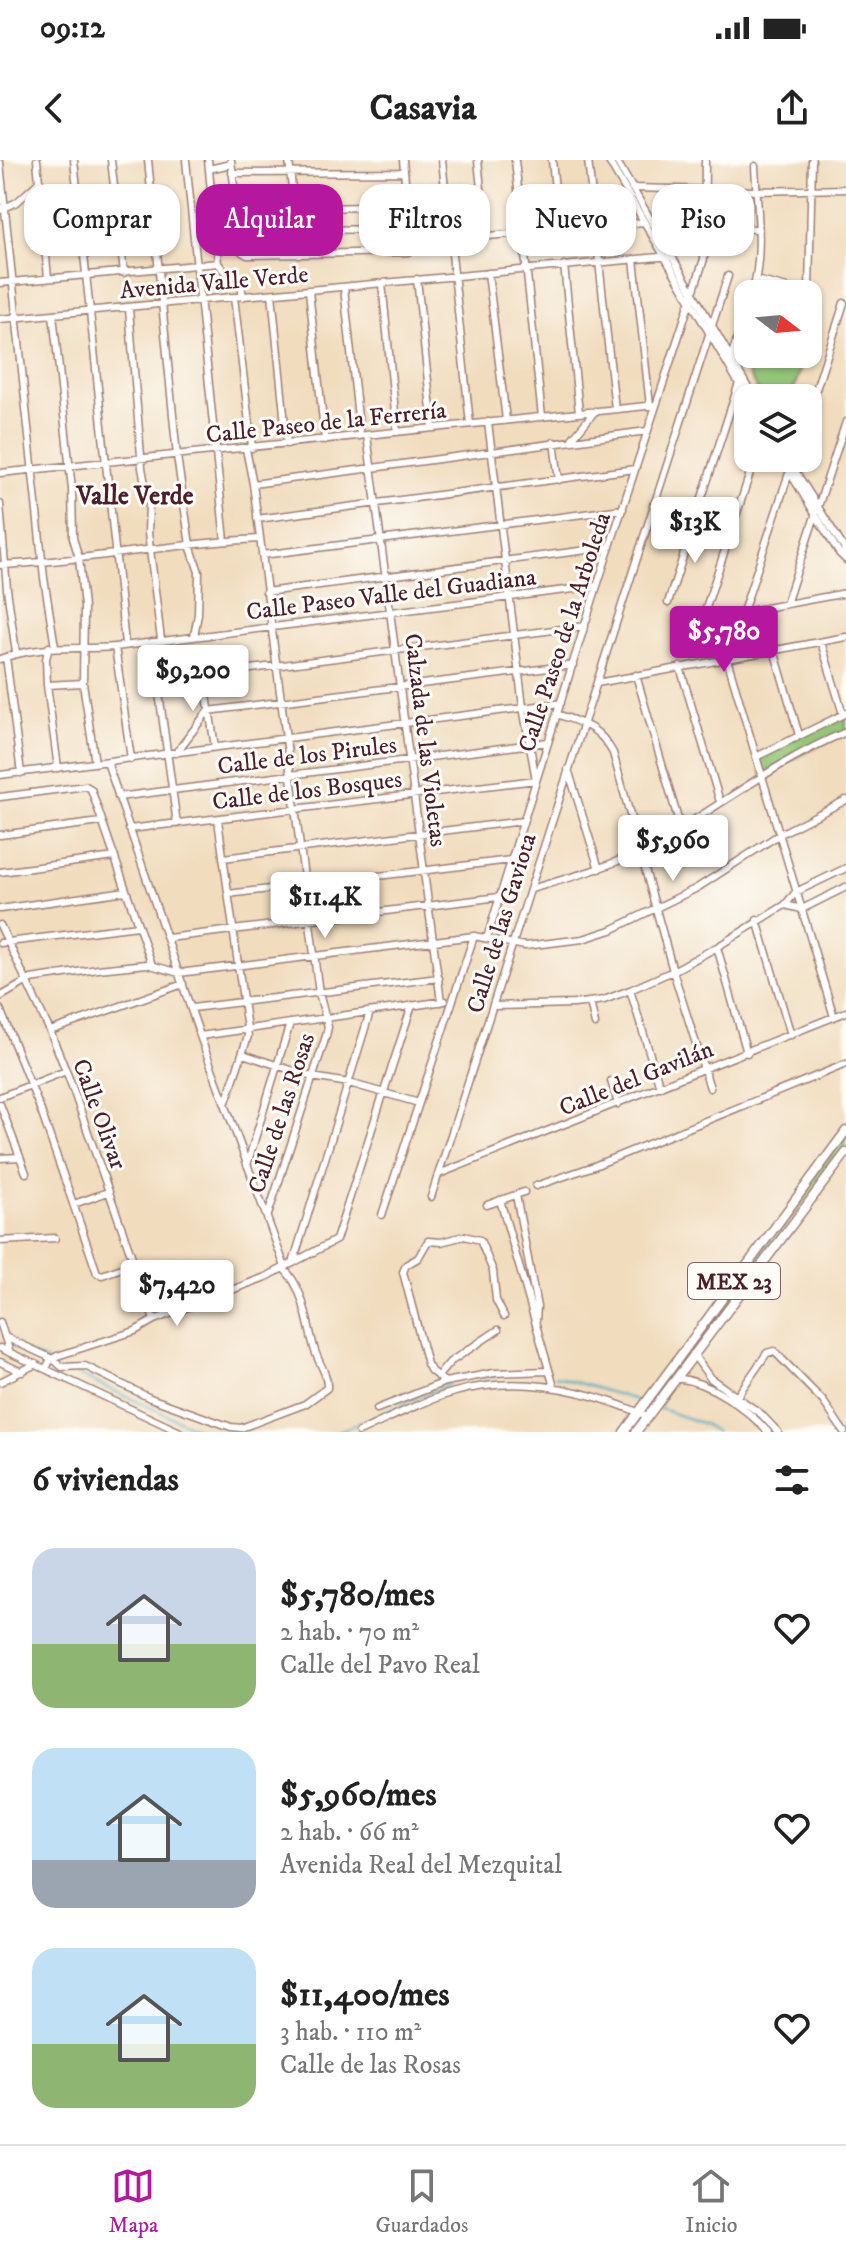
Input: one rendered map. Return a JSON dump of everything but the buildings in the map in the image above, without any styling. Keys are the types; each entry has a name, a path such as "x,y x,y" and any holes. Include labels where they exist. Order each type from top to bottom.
{"main road":[{"name":"MEX 23","path":"636,1432 643,1414 846,1131"},
{"name":"MEX 23","path":"624,1432 676,1378 690,1350 846,1153"}],"street":[{"path":"37,160 48,278"},
{"path":"74,160 125,644"},
{"path":"111,160 124,273"},
{"path":"148,160 177,456 190,545 199,572 194,636"},
{"path":"186,160 225,541"},
{"path":"208,160 210,184"},
{"path":"289,160 291,184"},
{"path":"356,160 357,170"},
{"path":"403,160 405,184"},
{"path":"442,160 445,184"},
{"path":"478,160 481,184"},
{"path":"515,160 518,184"},
{"path":"552,160 554,184"},
{"path":"588,160 591,184"},
{"path":"608,160 625,184"},
{"path":"616,160 626,184"},
{"path":"809,280 812,160"},
{"name":"Calle Paseo de la Arboleda","path":"705,161 705,184"},
{"path":"209,169 231,162 233,184"},
{"path":"0,163 2,210 18,317 52,647 46,659 47,685 58,768"},
{"path":"755,166 758,229 756,280"},
{"path":"232,173 404,172"},
{"path":"2,210 40,181"},
{"path":"756,191 846,189"},
{"path":"636,202 652,229"},
{"path":"636,205 652,233"},
{"path":"636,223 644,222"},
{"path":"754,229 758,229"},
{"path":"217,256 224,271 240,278 243,297"},
{"path":"452,256 470,424"},
{"path":"526,256 542,417"},
{"path":"599,256 615,409"},
{"path":"668,256 743,384"},
{"name":"Avenida Valle Verde","path":"0,319 668,256"},
{"name":"Calle Paseo de la Arboleda","path":"487,938 653,405 704,256"},
{"path":"634,259 653,405"},
{"path":"0,283 218,263"},
{"path":"564,265 579,413"},
{"path":"488,273 506,420"},
{"name":"Calle de las Gaviota","path":"431,1197 728,276"},
{"path":"417,279 433,428"},
{"path":"382,283 397,432"},
{"name":"Calzada de las Violetas","path":"344,288 392,613 441,1002"},
{"path":"309,291 325,440"},
{"path":"272,294 287,444"},
{"name":"Calle de las Rosas","path":"234,297 259,539 319,993 327,1031 267,1218"},
{"path":"818,384 844,303"},
{"path":"129,309 161,640"},
{"path":"53,314 72,489 73,538 79,558 84,607 83,683 95,763"},
{"path":"668,603 740,379 731,358 711,328"},
{"path":"731,358 734,349"},
{"name":"Calle Paseo de la Ferrería","path":"0,473 653,405"},
{"path":"572,440 595,411"},
{"path":"488,422 523,707 536,780"},
{"path":"786,604 846,422"},
{"path":"253,484 647,431"},
{"path":"554,442 559,480"},
{"path":"257,519 635,469"},
{"path":"750,472 703,617 706,619 846,593"},
{"path":"743,612 789,472"},
{"path":"795,472 843,548 846,559"},
{"path":"0,504 3,565 16,652"},
{"path":"653,505 730,530"},
{"path":"262,555 623,509"},
{"path":"3,565 259,539"},
{"path":"266,592 610,547"},
{"name":"Calle Paseo Valle del Guadiana","path":"3,658 16,652 52,647 115,647 597,586"},
{"path":"157,681 585,626"},
{"path":"597,683 846,637"},
{"path":"152,642 177,824"},
{"path":"756,757 844,714 821,642"},
{"path":"115,647 131,759"},
{"path":"774,650 799,735"},
{"path":"3,658 21,773"},
{"path":"727,659 834,1017"},
{"path":"176,753 208,711 573,665"},
{"path":"680,667 720,802"},
{"path":"636,675 680,826"},
{"path":"204,676 215,747"},
{"path":"47,685 83,683"},
{"path":"0,775 561,703"},
{"path":"557,714 601,733 613,753 673,971 710,1088"},
{"path":"531,889 599,869 642,850 762,775 846,732"},
{"name":"Calle de los Pirules","path":"118,797 548,742"},
{"path":"49,1363 62,1367 85,1366 150,1398 241,1428 305,1404 325,1392 327,1379 297,1287 284,1267 200,1036 107,762"},
{"path":"568,769 599,869"},
{"name":"Calle de los Bosques","path":"129,829 536,780"},
{"path":"0,797 89,787 152,965"},
{"path":"0,997 26,981 140,964 179,973 474,936 512,945 548,945 583,939 697,888 780,834 846,800"},
{"path":"218,820 248,1031 226,1103"},
{"path":"223,858 523,821"},
{"path":"0,835 101,822"},
{"path":"0,872 115,857"},
{"path":"228,894 511,860"},
{"path":"494,1006 590,1002 630,990 717,947 785,905 796,892 846,868"},
{"path":"785,905 802,909 845,889"},
{"path":"0,909 126,891"},
{"path":"168,938 499,897"},
{"path":"757,920 791,1035"},
{"name":"Calle Olivar","path":"0,925 4,943 26,981 66,1071 154,1320"},
{"path":"4,943 138,926"},
{"path":"382,1215 474,936"},
{"path":"717,947 747,1053"},
{"path":"192,1008 439,978"},
{"path":"50,1031 183,984"},
{"path":"630,990 660,1087"},
{"path":"200,1036 453,999"},
{"path":"590,1002 595,1024"},
{"path":"0,1382 37,1364 49,1363 135,1331 154,1320 293,1263 336,1240 412,1005"},
{"path":"0,1009 31,1083 100,1275 133,1264"},
{"path":"293,1263 370,1012"},
{"name":"Calle del Gavilán","path":"439,1174 846,1012"},
{"path":"247,1165 290,1023"},
{"path":"243,1054 312,1077 349,1083 419,1103"},
{"path":"536,1186 594,1166 846,1064"},
{"path":"0,1097 66,1071"},
{"path":"611,1081 618,1104"},
{"path":"0,1104 26,1173"},
{"path":"0,1134 9,1130"},
{"path":"0,1158 20,1157"},
{"path":"74,1204 108,1192"},
{"path":"487,1205 520,1193 537,1307 535,1324"},
{"path":"500,1200 554,1387"},
{"path":"445,1382 427,1364 403,1272 406,1265 420,1255 425,1243 464,1236 480,1240 495,1276 496,1300 504,1316"},
{"path":"0,1241 55,1238"},
{"path":"0,1322 10,1354"},
{"path":"438,1376 450,1362 498,1330"},
{"path":"5,1337 180,1432"},
{"path":"0,1348 37,1364"},
{"path":"690,1350 716,1388"},
{"path":"735,1399 767,1353 774,1351 823,1401 844,1432"},
{"path":"0,1362 22,1372"},
{"path":"377,1409 445,1382 494,1373 549,1374"},
{"path":"697,1383 705,1373"},
{"path":"676,1378 716,1388 778,1432"},
{"path":"359,1432 433,1399 465,1389 518,1384 554,1387 643,1414"},
{"path":"735,1399 768,1432"}],"green space":[{"path":"745,368 801,368 795,384 754,384"},
{"path":"846,714 846,732 762,775 757,756"},
{"path":"846,1135 846,1146 699,1341 695,1338"}],"waterway":[{"path":"8,1344 47,1361"},
{"path":"67,1370 205,1432"},
{"path":"484,1378 497,1376"},
{"path":"555,1376 636,1400"},
{"path":"337,1432 450,1384"},
{"path":"658,1408 704,1424 716,1432"}],"district":[{"name":"Valle Verde","path":"135,495"}]}
